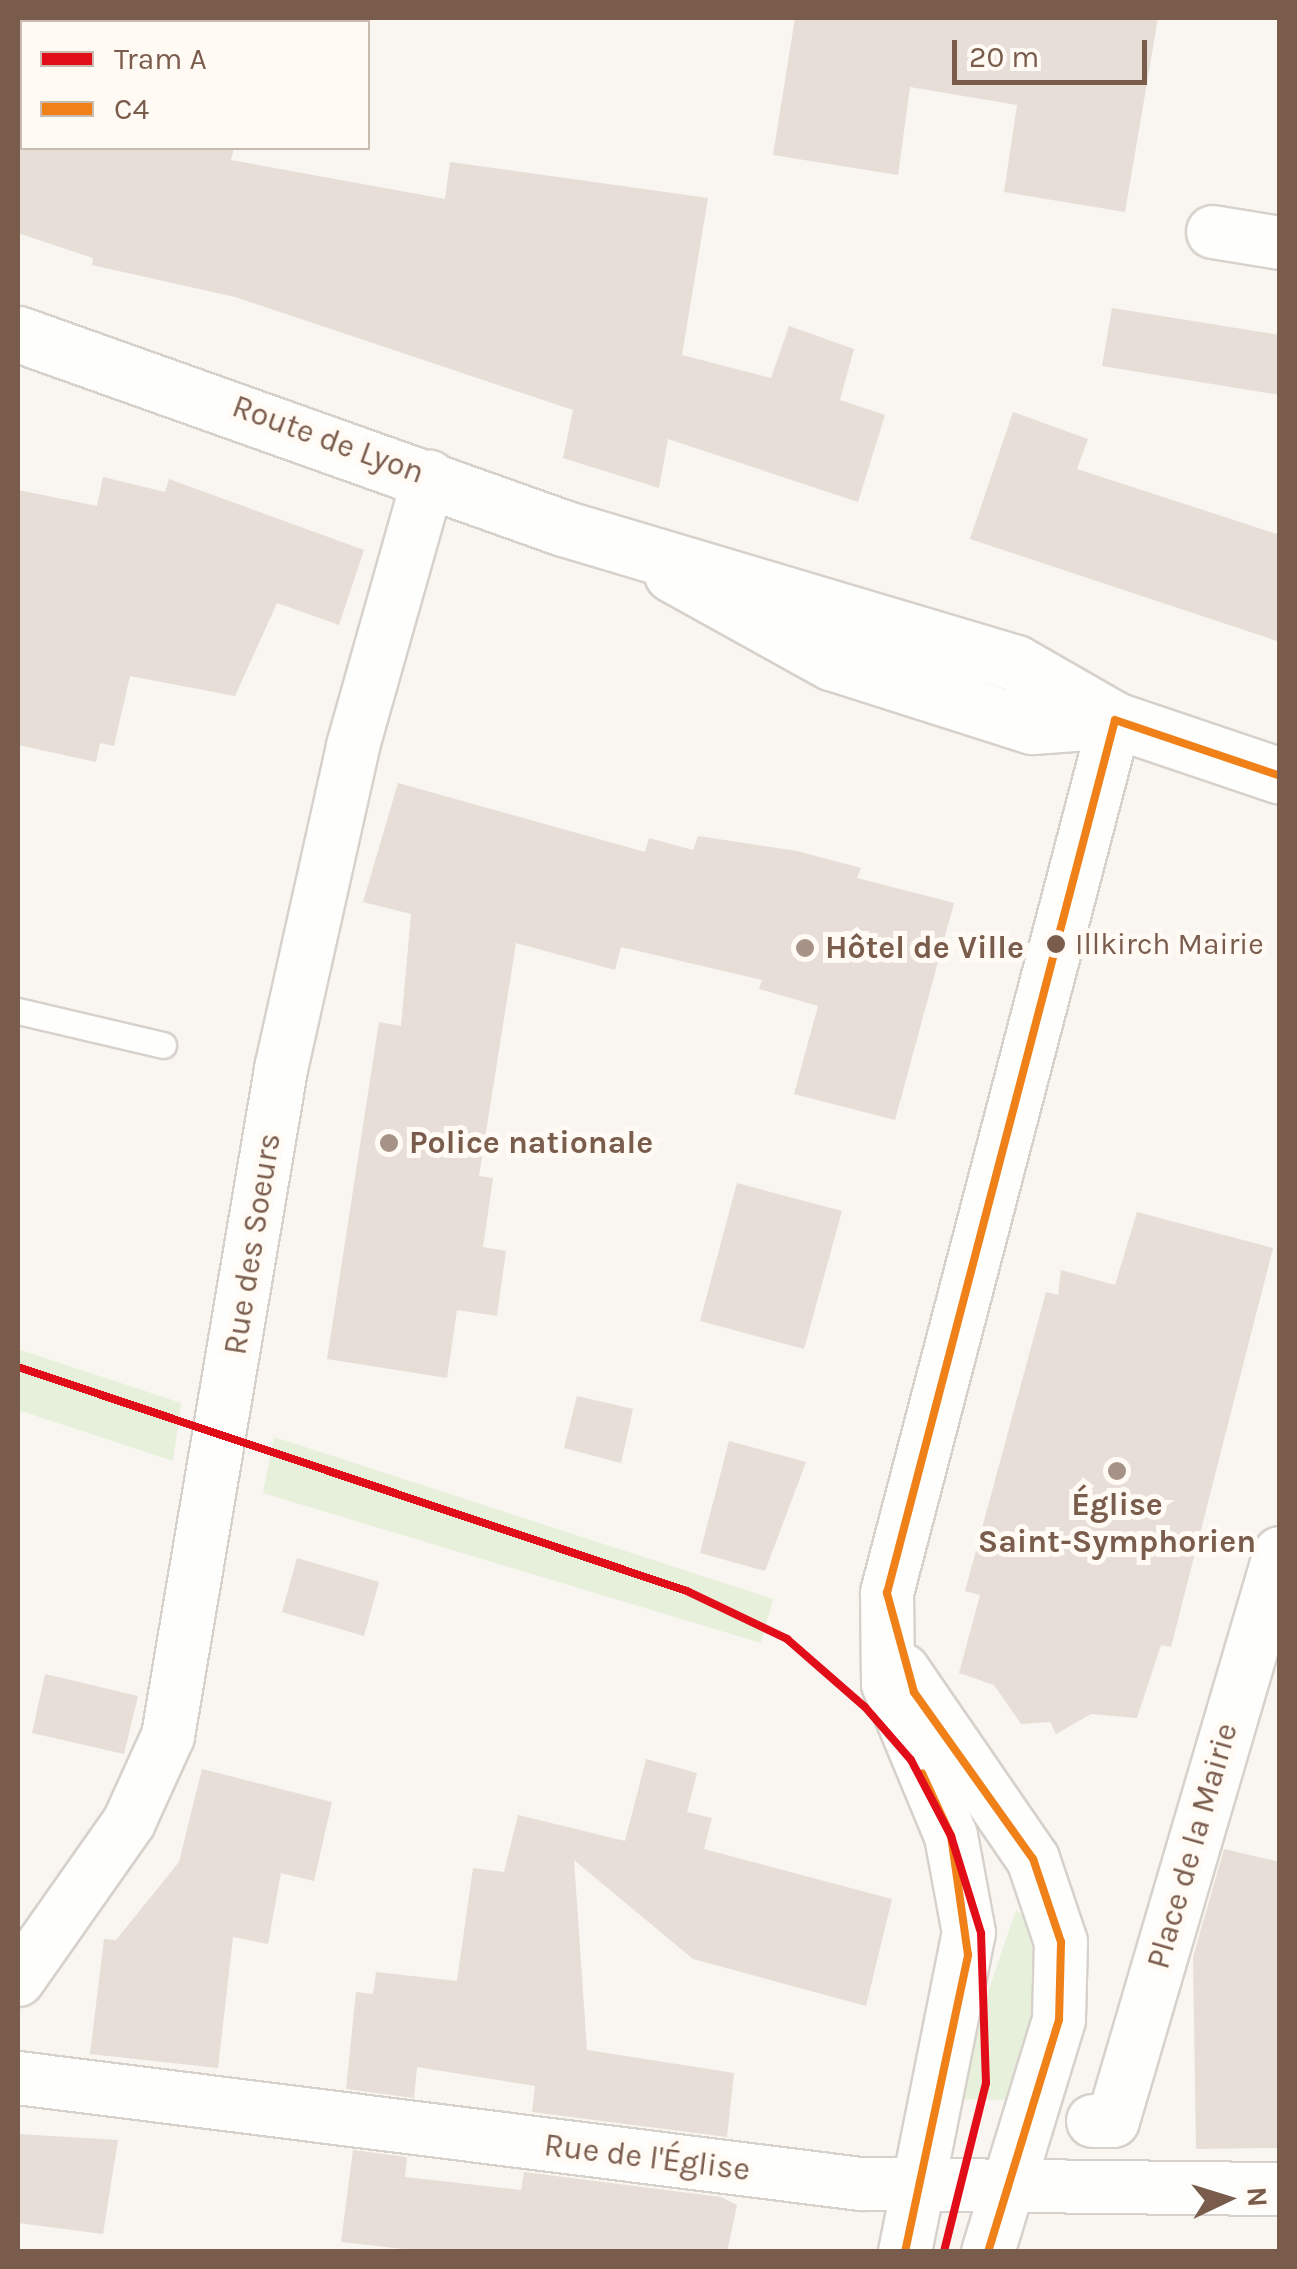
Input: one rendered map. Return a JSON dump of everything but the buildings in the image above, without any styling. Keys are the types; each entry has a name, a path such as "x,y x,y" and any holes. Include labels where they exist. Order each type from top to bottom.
{"main road":[{"name":"Route de Lyon","path":"18,334 638,551 1016,663 1115,720 1280,776"}],"street":[{"path":"1213,232 1280,242"},
{"name":"Rue des Soeurs","path":"18,1980 128,1822 168,1736 281,1069 353,746 429,477"},
{"path":"905,2252 968,1933 951,1836 888,1684 887,1593 1115,720"},
{"name":"Place de la Mairie","path":"1093,2121 1112,2121 1280,1553"},
{"path":"887,1593 914,1692 1033,1859 1061,1942 1058,2020 1010,2190 988,2252"},
{"name":"Rue de l'Église","path":"18,2078 916,2186 1280,2190"}],"lane":[{"path":"18,1012 162,1045"}],"green space":[{"path":"18,1349 181,1403 173,1461 18,1410"},
{"path":"274,1437 773,1599 761,1643 263,1493"},
{"path":"1016,1910 1033,1923 1038,2006 1015,2100 952,2099"}],"tram line":[{"name":"A","path":"18,1367 687,1591 787,1639 865,1707 911,1760 951,1836 981,1933 986,2083 944,2252"}],"transit line":[{"name":"C4","path":"1115,720 1280,776"},
{"name":"C4","path":"988,2252 1059,2020 1061,1942 1033,1859 914,1692 887,1593 1115,720"},
{"name":"C4","path":"905,2252 968,1955 951,1836 922,1773"}],"place":[{"name":"Illkirch Mairie","path":"1056,944"},
{"name":"Hôtel de Ville","path":"805,948"},
{"name":"Police nationale","path":"389,1143"},
{"name":"Église Saint-Symphorien","path":"1117,1471"}]}
